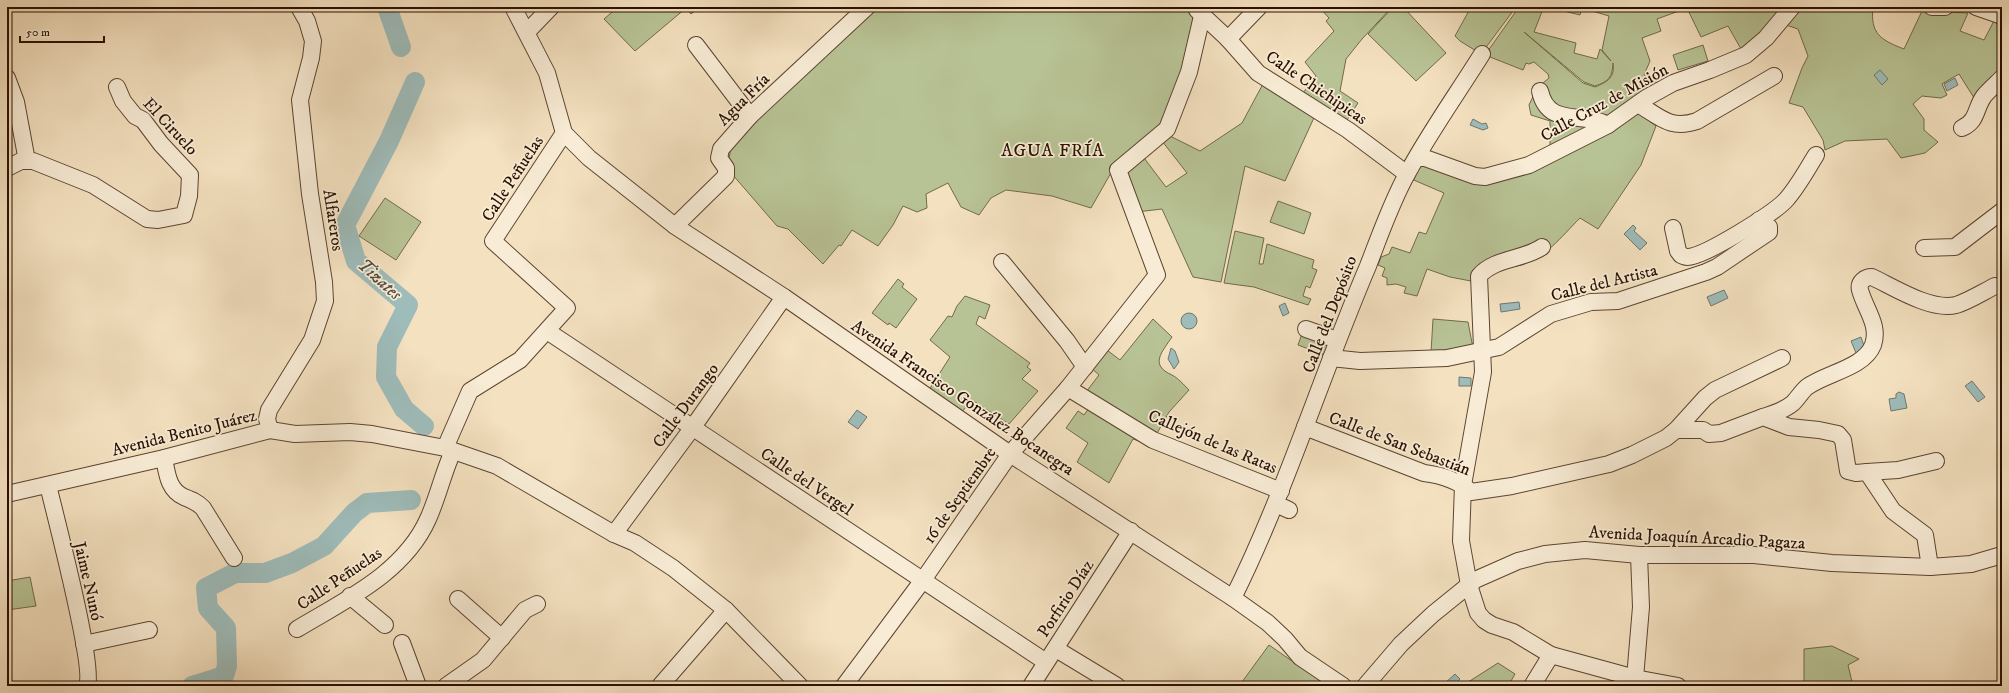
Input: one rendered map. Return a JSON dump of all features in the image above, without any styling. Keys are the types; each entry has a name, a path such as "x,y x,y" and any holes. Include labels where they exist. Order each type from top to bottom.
{"street":[{"name":"Alfareros","path":"270,430 268,419 269,410 312,340 325,302 324,282 309,187 300,100 311,58 313,41 307,21 299,7"},
{"path":"513,7 547,73 564,133"},
{"path":"527,32 551,7"},
{"name":"Agua Fría","path":"675,226 726,176 727,170 719,158 720,152 750,116 867,7"},
{"path":"1228,39 1259,7"},
{"name":"Calle Cruz de Misión","path":"1417,158 1425,158 1475,176 1485,177 1529,165 1608,125 1638,104 1673,83 1746,55 1766,38 1792,7"},
{"path":"1932,7 1945,7"},
{"path":"1976,7 2002,16"},
{"name":"Calle Chichipicas","path":"1198,11 1228,39 1258,72 1348,130 1407,174"},
{"name":"16 de Septiembre","path":"844,686 923,580 1010,454 1068,388 1157,274 1118,170 1167,129 1190,72 1198,11"},
{"path":"696,45 750,116"},
{"name":"Calle del Depósito","path":"1233,598 1282,502 1305,427 1337,340 1407,174 1482,54"},
{"path":"1638,104 1669,123 1687,124 1697,121 1774,76"},
{"path":"7,78 16,102 27,161 7,168"},
{"path":"1962,128 1969,125 1974,120 1983,97 2002,78"},
{"name":"El Ciruelo","path":"27,161 39,164 93,185 147,219 158,220 184,214 189,196 190,175 161,144 143,120 135,116 123,101 117,87"},
{"path":"1540,91 1542,101 1548,109 1560,115 1598,120 1608,125"},
{"name":"Avenida Francisco González Bocanegra","path":"564,133 589,158 675,226 784,297 1010,454 1233,598 1268,623 1285,639 1300,657 1343,686"},
{"name":"Calle Peñuelas","path":"297,629 380,577 393,566 414,542 428,520 449,449 470,391 520,360 567,308 493,241 564,133"},
{"path":"1673,228 1678,251 1681,255 1687,257 1702,252 1726,240 1771,212 1786,200 1816,156"},
{"path":"1924,248 1955,247 1995,224 2002,211"},
{"name":"Calle del Artista","path":"1331,358 1360,361 1420,360 1447,358 1482,349 1499,347 1551,314 1591,302 1618,300 1717,267 1769,232 1769,228 1759,220"},
{"path":"1542,247 1530,255 1490,267 1484,270 1479,276 1483,372 1463,485 1461,541 1469,585 1476,608 1484,620 1492,625 1513,632 1552,655 1635,678 1678,686"},
{"path":"1002,262 1067,341 1085,367"},
{"path":"1676,430 1703,430 1709,434 1721,433 1777,412 1792,404 1808,387 1862,359 1870,350 1874,337 1874,325 1860,290 1861,282 1866,278 1872,277 1927,303 1941,306 1961,303 1995,286"},
{"name":"Calle Durango","path":"614,534 693,427 784,297"},
{"path":"1306,329 1337,340"},
{"name":"Calle del Vergel","path":"547,331 1046,662"},
{"name":"Calle de San Sebastián","path":"1305,427 1424,473 1434,474 1463,485 1471,492 1512,486 1609,464 1632,455 1666,438 1676,430 1710,394 1782,358"},
{"name":"Callejón de las Ratas","path":"1068,388 1153,440 1282,502"},
{"path":"1763,417 1789,427 1820,430 1838,434 1843,440 1848,470 1856,473 1898,470 1936,461"},
{"name":"Avenida Benito Juárez","path":"7,494 164,458 270,430 295,434 357,433 449,449 496,466 614,534 635,543 673,568 726,610 800,686"},
{"path":"164,458 169,482 179,494 197,502 203,508 234,558"},
{"path":"1868,472 1894,511 1925,535 1930,567"},
{"name":"Jaime Nunó","path":"48,484 84,644 89,677 86,686"},
{"name":"Porfirio Díaz","path":"1031,686 1131,531"},
{"name":"Avenida Joaquín Arcadio Pagaza","path":"1365,686 1401,644 1433,614 1469,585 1486,574 1518,560 1545,554 1585,550 1638,555 1754,555 1832,563 1930,567 1972,564 2002,555"},
{"path":"1635,678 1641,607 1638,555"},
{"path":"350,596 385,625"},
{"path":"458,599 502,638"},
{"path":"446,686 483,660 525,610 537,604"},
{"path":"660,686 726,610"},
{"path":"84,644 149,630"},
{"path":"402,643 418,686"},
{"path":"1056,649 1117,686"},
{"path":"1532,686 1552,655"}],"green space":[{"path":"618,7 700,7 691,14 686,8 635,51 604,19"},
{"path":"876,7 1188,7 1194,14 1182,71 1157,131 1112,171 1091,208 1052,196 1006,190 991,198 979,215 961,207 948,183 926,194 927,208 917,212 903,206 893,225 878,246 852,230 841,246 839,245 823,264 788,229 777,226 732,174 729,158 731,148 754,120"},
{"path":"1319,7 1392,7 1362,39 1346,59 1340,91 1358,103 1345,123 1318,109 1285,181 1245,166 1221,282 1193,277 1162,209 1136,212 1120,172 1141,154 1166,187 1187,173 1162,141 1168,135 1200,151 1242,123 1264,82 1296,102 1316,76 1305,62 1334,31 1326,21 1329,18"},
{"path":"1393,7 1403,7 1446,53 1416,81 1368,34"},
{"path":"1471,7 1516,7 1481,54 1460,41 1455,36"},
{"path":"1519,7 1782,7 1762,32 1741,49 1728,26 1701,37 1687,8 1657,19 1661,31 1642,38 1650,61 1644,75 1662,83 1623,111 1550,146 1550,121 1531,115 1529,105 1537,88 1549,78 1548,74 1534,62 1529,64 1526,63 1523,70 1485,55","holes":["1535,8 1551,8 1580,15 1582,8 1609,16 1602,50 1611,61 1600,49 1597,59 1574,53 1576,43 1534,32 1543,9","1524,32 1584,82 1595,86 1604,82 1611,76 1613,63 1612,75 1607,81 1595,87 1583,83"]},
{"path":"1801,7 1873,7 1873,24 1875,30 1883,39 1904,49 1922,11 1968,13 1960,31 1984,40 1996,17 2002,19 2002,75 1976,101 1959,74 1942,84 1947,95 1941,98 1922,96 1913,104 1924,119 1924,130 1938,142 1925,153 1901,158 1887,139 1845,141 1825,150 1823,140 1803,107 1789,103 1808,56 1798,29 1786,25"},
{"path":"1703,45 1708,61 1678,70 1673,55"},
{"path":"1638,113 1656,126 1641,165 1598,229 1580,218 1552,247 1535,259 1517,266 1488,272 1471,281 1450,277 1427,269 1417,296 1404,293 1406,287 1396,284 1387,285 1387,278 1382,276 1385,268 1378,265 1381,257 1389,254 1392,247 1410,253 1419,232 1426,234 1444,193 1409,178 1420,162 1474,181"},
{"path":"385,198 421,222 396,260 359,236"},
{"path":"1278,201 1311,213 1304,234 1270,222"},
{"path":"1235,231 1264,238 1259,264 1263,264 1267,244 1314,260 1312,268 1317,270 1310,288 1306,286 1303,296 1311,299 1308,305 1254,287 1224,283"},
{"path":"898,279 904,284 902,287 917,299 896,328 889,323 888,325 872,313"},
{"path":"965,296 990,305 985,319 979,316 976,324 1030,363 1027,367 1031,370 1022,379 1038,391 1009,424 972,400 960,414 929,390 950,357 930,340 948,316 952,317 957,306"},
{"path":"1153,319 1172,337 1160,358 1159,363 1161,367 1189,390 1169,412 1155,437 1086,392 1099,375 1090,367 1103,347 1120,360"},
{"path":"1433,319 1468,322 1473,348 1431,352"},
{"path":"1303,331 1332,342 1327,356 1298,345"},
{"path":"1094,401 1147,444 1133,439 1109,483 1077,462 1088,443 1066,428 1078,411 1084,415"},
{"path":"30,577 36,606 7,610 7,581"},
{"path":"1269,645 1328,686 1239,686"},
{"path":"1832,646 1859,659 1848,665 1853,686 1804,686 1804,649"},
{"path":"1498,663 1515,674 1511,681 1514,683 1512,686 1462,686"}],"water":[{"path":"1880,70 1888,79 1882,85 1874,75"},
{"path":"1955,78 1958,85 1947,91 1944,84"},
{"path":"1473,119 1482,124 1486,123 1488,128 1483,130 1470,125"},
{"path":"1633,225 1636,228 1634,231 1647,243 1640,250 1624,234"},
{"path":"1724,290 1728,298 1711,306 1707,297"},
{"path":"1519,302 1520,309 1501,312 1500,304"},
{"path":"1285,303 1289,313 1283,316 1279,306"},
{"path":"1189,313 1196,318 1197,321 1192,328 1189,329 1182,324 1181,321 1186,314"},
{"path":"1861,337 1865,349 1856,353 1851,341"},
{"path":"1171,348 1175,351 1179,362 1174,369 1168,359"},
{"path":"1459,377 1471,378 1471,386 1459,386"},
{"path":"1972,381 1985,397 1978,402 1965,386"},
{"path":"1899,392 1904,394 1907,408 1891,411 1889,399 1896,398 1896,394"},
{"path":"857,410 867,417 858,429 848,422"},
{"path":"1455,674 1460,679 1453,686 1448,686 1445,683"}],"waterway":[{"name":"Tizates","path":"387,7 401,47"},
{"name":"Tizates","path":"415,82 389,141 345,225 356,261 408,305 387,347 386,377 404,409 424,426"},
{"name":"Tizates","path":"192,686 224,676 227,666 226,628 208,608 206,588 235,573 265,573 292,563 324,546 354,513 367,503 411,500"}],"district":[{"name":"AGUA FRÍA","path":"1053,150"}]}
